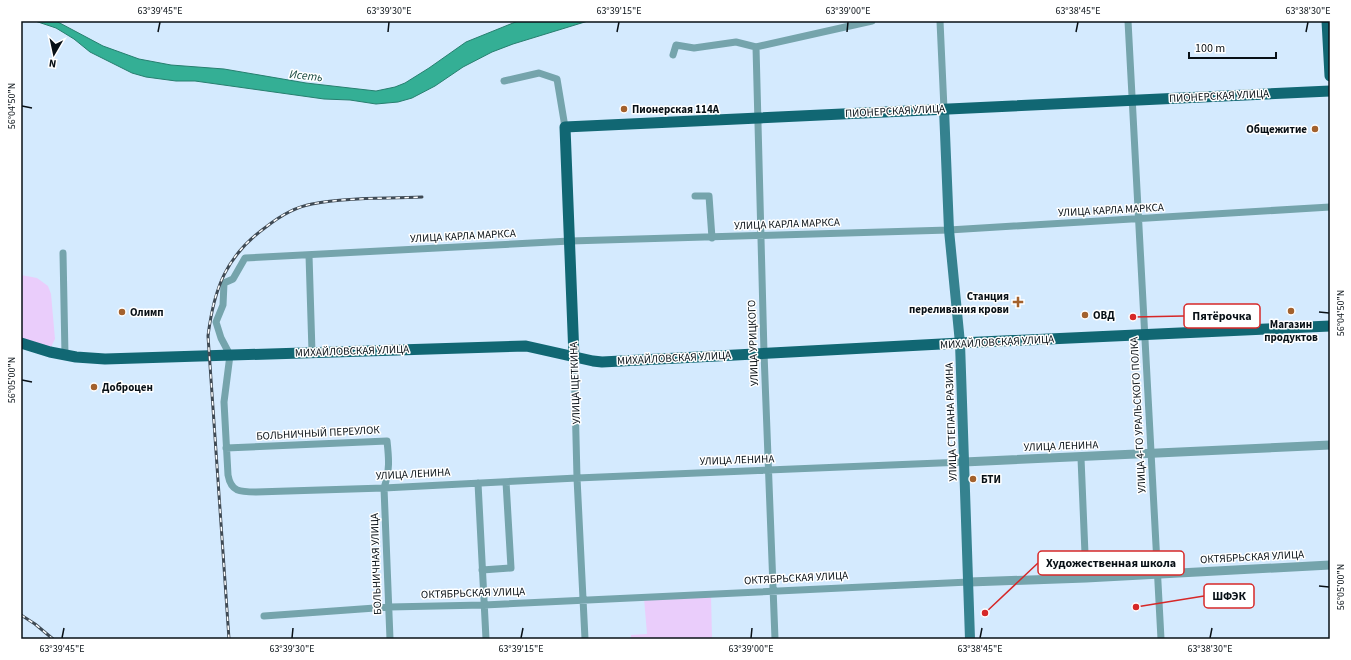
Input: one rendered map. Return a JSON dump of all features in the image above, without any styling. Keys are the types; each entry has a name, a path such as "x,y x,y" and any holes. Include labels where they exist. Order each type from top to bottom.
{"main road":[{"path":"1327,21 1330,76"},
{"name":"ПИОНЕРСКАЯ УЛИЦА","path":"565,127 1330,91"},
{"name":"УЛИЦА СТЕПАНА РАЗИНА","path":"944,109 949,230 960,343 970,639"},
{"name":"УЛИЦА ЩЕТКИНА","path":"565,127 574,357"},
{"name":"МИХАЙЛОВСКАЯ УЛИЦА","path":"21,343 50,352 76,357 105,358 526,346 602,362 960,343 1330,326"}],"street":[{"path":"673,55 676,45 694,48 736,42 756,47 872,21"},
{"path":"940,21 944,109"},
{"name":"УЛИЦА 4-ГО УРАЛЬСКОГО ПОЛКА","path":"1128,21 1161,639"},
{"name":"УЛИЦА УРИЦКОГО","path":"756,47 764,353 775,639"},
{"path":"504,81 538,73 556,79 565,127"},
{"path":"695,196 709,196 712,238"},
{"name":"УЛИЦА КАРЛА МАРКСА","path":"230,355 221,338 216,322 223,305 224,283 233,279 245,258 570,242 949,230 1330,208"},
{"path":"63,253 65,355"},
{"path":"309,255 312,352"},
{"name":"УЛИЦА ЛЕНИНА","path":"230,355 224,402 226,448 229,483 233,488 240,491 256,492 384,488 577,478 1080,458 1330,445"},
{"name":"УЛИЦА ЩЕТКИНА","path":"574,357 577,478 585,639"},
{"name":"БОЛЬНИЧНЫЙ ПЕРЕУЛОК","path":"226,448 386,441 389,458 389,474 384,488"},
{"path":"1080,458 1086,578"},
{"path":"482,570 511,568 506,482"},
{"path":"478,483 486,639"},
{"name":"БОЛЬНИЧНАЯ УЛИЦА","path":"384,488 390,639"},
{"name":"ОКТЯБРЬСКАЯ УЛИЦА","path":"264,616 389,607 484,605 969,582 1086,578 1330,565"}],"shaded area":[{"path":"35,21 56,21 103,46 139,59 171,65 224,69 306,83 376,91 405,83 466,42 518,21 588,21 492,52 463,67 435,86 412,98 398,102 376,104 350,100 324,99 195,81 176,81 146,77 132,73 90,52 74,39 56,28"},
{"path":"21,275 37,278 48,286 51,294 55,339 51,347 21,340"},
{"path":"711,594 712,639 631,639 631,635 647,634 644,598"}],"railway":[{"path":"229,639 208,336 214,303 224,274 241,250 252,238 277,219 300,207 339,200 422,197"},
{"path":"21,615 53,639"}],"place":[{"name":"Пионерская 114А","path":"624,109"},
{"name":"Общежитие","path":"1315,129"},
{"name":"Станция переливания крови","path":"1018,302"},
{"name":"Магазин продуктов","path":"1291,311"},
{"name":"Олимп","path":"122,312"},
{"name":"ОВД","path":"1085,315"},
{"name":"Пятёрочка","path":"1133,317"},
{"name":"Доброцен","path":"94,387"},
{"name":"БТИ","path":"973,479"},
{"name":"ШФЭК","path":"1136,607"},
{"name":"Художественная школа","path":"985,613"}],"water label":[{"name":"Исеть","path":"306,76"}]}
